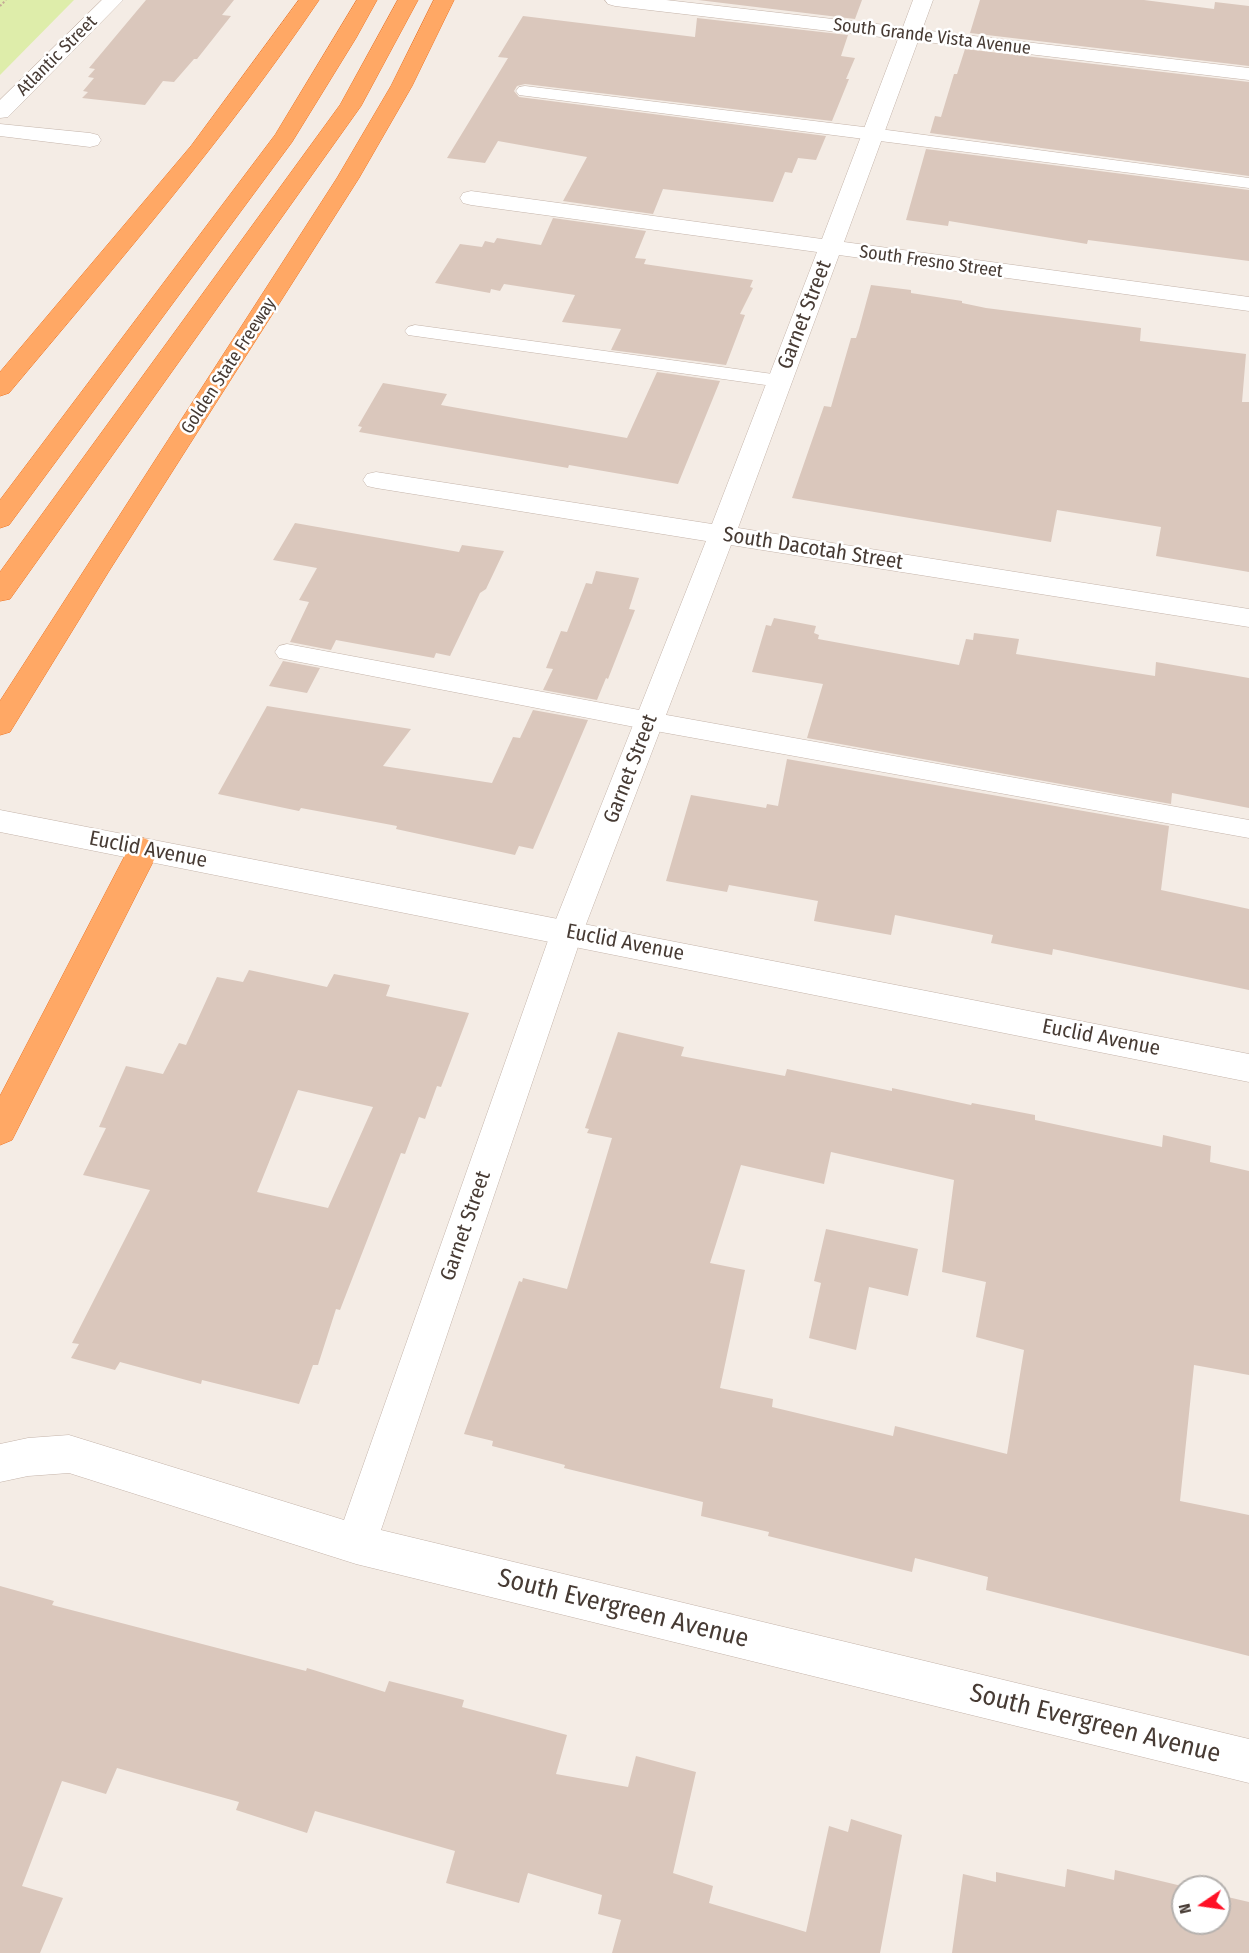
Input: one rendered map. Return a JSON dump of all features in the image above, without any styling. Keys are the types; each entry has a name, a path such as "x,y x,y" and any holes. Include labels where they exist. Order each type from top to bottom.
{"highway":[{"path":"0,388 177,177 277,48 309,0"},
{"path":"0,519 284,137 367,0"},
{"path":"0,592 350,106 408,0"},
{"name":"Golden State Freeway","path":"0,725 246,341 396,96 444,0"},
{"path":"0,1130 143,850"}],"street":[{"name":"Atlantic Street","path":"0,112 113,0"},
{"name":"South Grande Vista Avenue","path":"615,0 1249,74"},
{"name":"Garnet Street","path":"356,1544 567,932 722,534 923,0"},
{"path":"0,130 90,140"},
{"name":"South Fresno Street","path":"471,198 1249,304"},
{"name":"South Dacotah Street","path":"376,480 1249,618"},
{"name":"Euclid Avenue","path":"0,821 1249,1068"},
{"name":"South Evergreen Avenue","path":"0,1463 28,1457 69,1454 356,1544 1249,1761"}],"lane":[{"path":"525,91 872,133 1249,183"},
{"path":"415,330 780,381"},
{"path":"287,652 650,721 1249,829"}],"path":[{"path":"0,6 6,0"}],"green space":[{"path":"0,0 74,0 0,75"}],"building":[{"path":"146,0 234,0 222,15 231,16 197,59 194,59 174,82 163,81 145,105 82,98 88,92 83,91 94,78 88,77 95,69 89,68"},
{"path":"698,0 862,0 855,19"},
{"path":"980,0 1144,0 1214,9 1215,2 1249,6 1249,66 970,33"},
{"path":"523,16 695,37 697,18 848,35 841,56 855,58 832,121 525,84 517,86 514,91 519,97 826,136 816,160 798,158 792,173 785,172 773,202 663,189 653,214 563,201 587,157 498,141 485,163 447,158 508,58 498,57"},
{"path":"965,49 1249,82 1249,176 930,133 935,116 941,117 954,74 957,74"},
{"path":"926,149 1249,190 1249,261 1088,240 1087,244 949,221 948,226 906,220"},
{"path":"553,218 646,231 635,258 646,259 644,264 753,280 750,287 753,288 740,314 745,315 726,365 611,350 621,329 562,322 575,295 504,284 500,291 491,289 490,293 435,283 460,244 482,247 485,241 494,243 497,238 541,245"},
{"path":"871,285 911,290 911,293 962,301 962,303 986,308 1141,328 1140,341 1246,354 1242,402 1249,402 1249,572 1156,556 1161,527 1057,510 1051,542 792,498 824,406 831,407 851,338 856,338"},
{"path":"657,372 720,381 678,484 569,465 568,468 359,432 362,427 358,426 383,383 447,394 441,405 627,438"},
{"path":"295,523 459,552 462,545 504,551 486,589 480,593 450,656 436,653 434,658 336,640 331,650 290,642 309,602 299,600 317,568 273,560"},
{"path":"596,571 639,578 629,609 635,610 608,679 606,678 597,700 543,690 553,669 546,668 561,631 567,632 586,583 592,584"},
{"path":"774,618 816,626 814,633 819,635 818,639 959,665 966,639 973,640 974,633 1019,639 1016,654 1155,676 1156,662 1249,678 1249,808 1172,793 1171,804 807,738 823,684 752,672 766,625 771,626"},
{"path":"283,661 320,668 307,693 269,686"},
{"path":"267,706 411,729 383,766 492,783 513,737 520,738 533,710 588,720 533,849 519,846 515,855 396,829 397,826 301,808 299,811 218,794"},
{"path":"787,759 1169,826 1161,890 1249,909 1249,990 1053,949 1052,955 991,943 993,935 895,915 891,935 814,921 818,901 729,885 727,892 666,881 691,795 766,808 767,804 778,806"},
{"path":"249,970 327,987 334,974 390,985 386,996 469,1013 441,1087 437,1086 425,1119 419,1117 405,1154 401,1153 340,1310 336,1309 318,1365 313,1365 299,1404 202,1380 201,1384 120,1362 115,1370 71,1358 79,1344 72,1343 150,1190 83,1175 106,1128 99,1127 126,1066 163,1074 179,1043 186,1045 217,977 243,982","holes":["298,1090 373,1107 328,1208 257,1192"]},
{"path":"618,1032 684,1047 681,1056 785,1076 787,1069 892,1091 892,1088 971,1105 972,1103 1035,1115 1035,1120 1162,1147 1163,1135 1211,1146 1210,1162 1249,1171 1249,1375 1194,1365 1180,1501 1249,1515 1249,1656 986,1590 988,1577 915,1558 912,1572 768,1536 769,1532 701,1516 703,1502 564,1468 565,1465 492,1446 493,1441 464,1434 519,1281 522,1282 523,1278 567,1289 612,1138 587,1133 589,1129 585,1128","holes":["831,1152 954,1180 942,1272 986,1282 976,1337 1024,1350 1007,1454 895,1426 893,1436 772,1407 773,1399 720,1388 745,1270 710,1263 741,1165 824,1184"]},
{"path":"826,1229 918,1249 908,1296 869,1287 856,1350 809,1338 821,1283 814,1281"},
{"path":"0,1586 54,1601 52,1605 306,1671 307,1668 385,1692 389,1681 464,1700 462,1707 567,1735 556,1774 628,1787 636,1756 696,1772 673,1873 713,1886 709,1903 806,1932 829,1826 848,1832 851,1819 902,1835 880,1953 612,1953 621,1920 598,1914 602,1895 528,1873 519,1903 446,1883 455,1851 315,1811 307,1833 236,1810 239,1802 117,1768 106,1794 62,1781 22,1886 63,1898 40,1953 0,1953"},
{"path":"1067,1869 1114,1880 1115,1870 1171,1883 1171,1935 1231,1935 1231,1898 1249,1902 1249,1953 952,1953 963,1874 996,1882 996,1872 1065,1887"}]}
